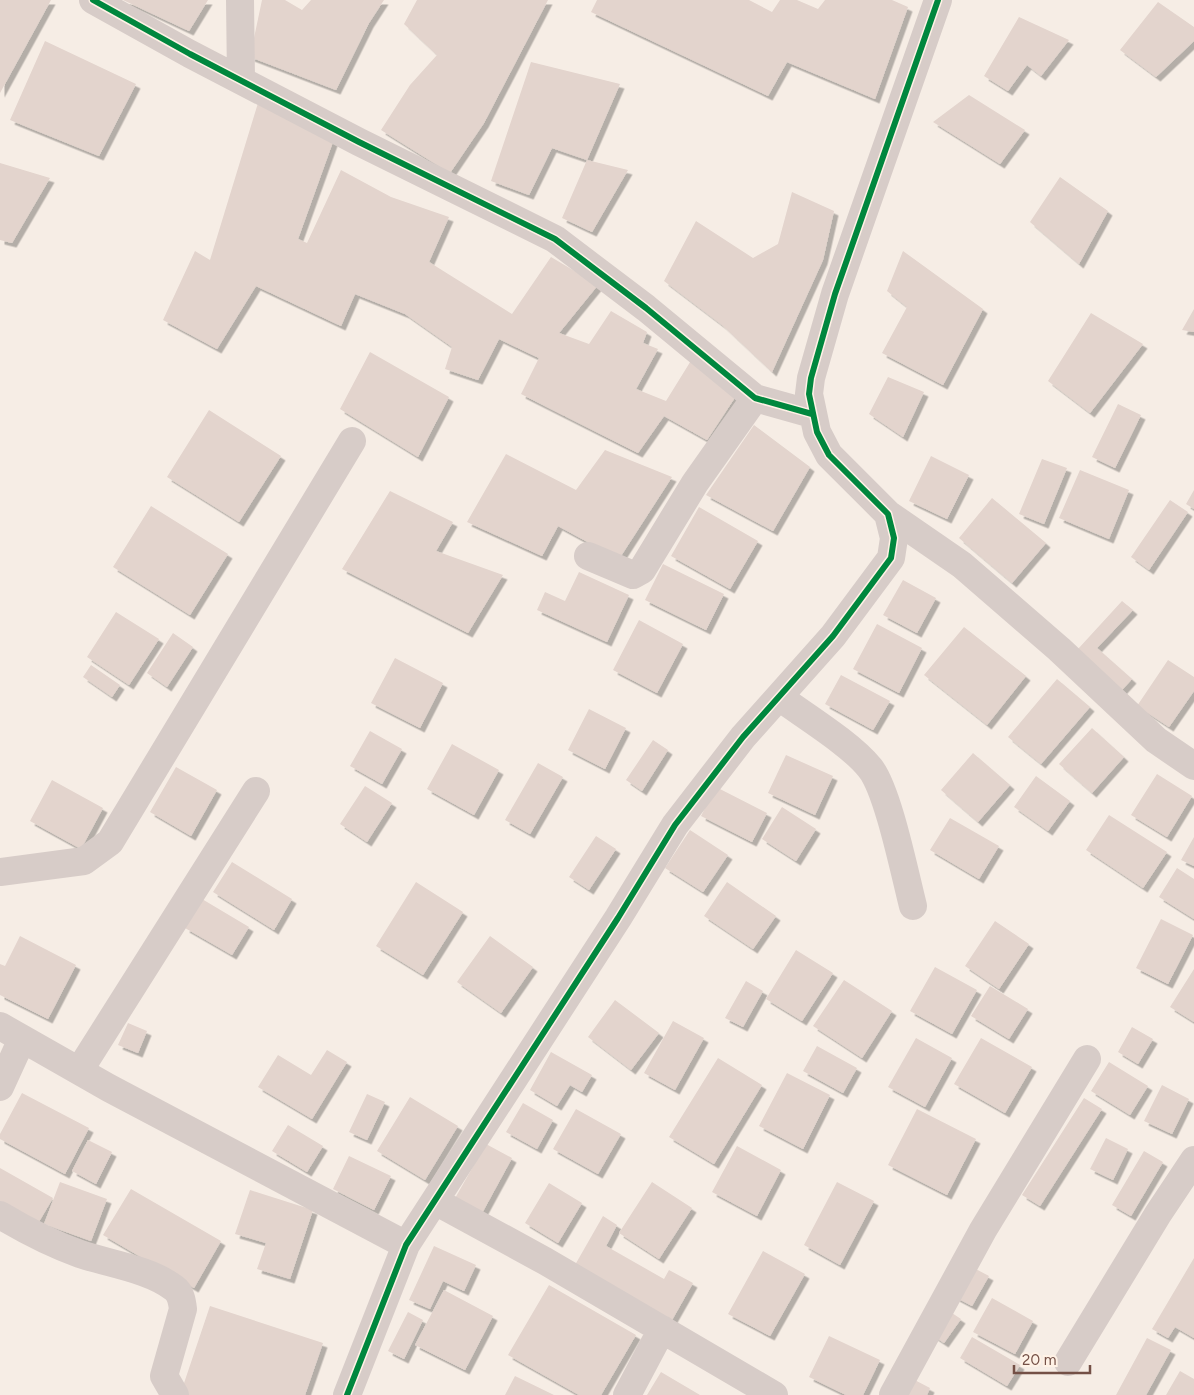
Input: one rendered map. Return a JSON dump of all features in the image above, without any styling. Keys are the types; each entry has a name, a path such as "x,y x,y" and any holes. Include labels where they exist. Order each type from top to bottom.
{"street":[{"path":"92,0 190,54 359,142 555,239 646,308 755,398 812,414"},
{"path":"240,0 241,79"},
{"path":"938,0 835,294 811,378 809,394 817,432 829,455 888,514 962,565 1059,649 1156,740 1194,766"},
{"path":"588,556 633,575 642,570 695,483 755,398"},
{"path":"0,872 84,861 110,842 352,441"},
{"path":"347,1395 406,1245 618,918 675,825 744,737 833,636 891,558 894,538 888,514"},
{"path":"779,697 854,753 870,768 884,800 913,906"},
{"path":"79,1071 256,791"},
{"path":"0,1087 11,1033 406,1245"},
{"path":"893,1395 983,1230 1087,1059"},
{"path":"1068,1362 1158,1214 1194,1160"},
{"path":"435,1202 545,1261 774,1395"},
{"path":"0,1215 23,1229 77,1253 149,1276 177,1290 182,1300 183,1309 164,1376 175,1395"},
{"path":"627,1395 662,1329"}],"building":[{"path":"0,0 51,0 0,93"},
{"path":"123,0 208,0 189,31"},
{"path":"262,0 285,0 302,10 311,0 384,0 369,23 336,90 250,57"},
{"path":"417,0 548,0 484,123 450,173 381,130 410,85 437,55 404,24"},
{"path":"597,0 749,0 772,12 780,0 797,0 818,9 825,0 892,0 908,7 875,99 787,62 768,96 591,12"},
{"path":"1158,2 1194,27 1194,41 1156,77 1120,50"},
{"path":"1019,17 1069,40 1041,76 1027,65 1008,91 984,76"},
{"path":"45,41 136,84 99,156 10,120"},
{"path":"531,62 620,84 587,160 552,148 529,195 491,181"},
{"path":"969,95 1025,130 1000,164 933,122"},
{"path":"258,103 334,139 298,239 307,243 341,170 391,197 449,217 429,262 512,314 551,257 598,285 559,333 589,344 611,311 647,332 643,343 658,349 636,389 666,401 692,359 736,396 707,440 664,416 638,453 521,394 539,358 499,339 478,380 445,369 452,347 405,314 355,294 341,326 256,286 217,349 163,320 195,251 210,260"},
{"path":"587,160 628,170 592,232 562,218"},
{"path":"0,163 50,178 12,243 0,240"},
{"path":"1060,177 1108,211 1079,264 1030,222"},
{"path":"792,192 834,211 823,260 772,372 722,325 664,281 696,221 753,258 778,244"},
{"path":"903,251 983,309 943,385 882,353 907,307 887,291"},
{"path":"1194,309 1194,332 1182,330"},
{"path":"1091,313 1143,344 1090,413 1048,381"},
{"path":"370,352 449,397 418,457 340,409"},
{"path":"888,377 924,392 903,437 869,414"},
{"path":"1118,404 1141,415 1115,468 1092,457"},
{"path":"209,410 281,456 239,522 167,477"},
{"path":"754,425 810,467 773,531 706,495"},
{"path":"605,450 672,477 619,559 558,526 542,556 467,522 506,454 576,490"},
{"path":"931,456 969,475 947,519 909,501"},
{"path":"1042,459 1067,468 1044,524 1019,514"},
{"path":"1080,470 1129,490 1109,539 1059,518"},
{"path":"1194,490 1194,509 1186,504"},
{"path":"390,491 453,522 436,551 503,575 468,633 342,569"},
{"path":"992,498 1046,543 1012,583 959,538"},
{"path":"1170,500 1188,512 1149,570 1131,557"},
{"path":"151,506 228,554 190,615 113,567"},
{"path":"699,507 758,541 730,589 671,556"},
{"path":"663,564 724,594 706,630 645,600"},
{"path":"579,572 629,595 607,642 537,610 545,592 565,601"},
{"path":"903,580 936,598 917,633 883,615"},
{"path":"1122,601 1133,610 1097,648 1132,679 1122,690 1078,649"},
{"path":"116,612 159,639 129,685 87,657"},
{"path":"639,620 683,644 657,693 613,670"},
{"path":"877,624 922,648 899,693 853,669"},
{"path":"964,627 1026,676 987,725 924,675"},
{"path":"173,633 193,647 167,687 147,673"},
{"path":"395,658 443,683 420,728 371,703"},
{"path":"1168,660 1194,677 1194,691 1169,727 1137,706"},
{"path":"91,665 120,685 112,697 83,677"},
{"path":"841,675 890,701 873,730 825,704"},
{"path":"1057,679 1090,707 1041,764 1008,737"},
{"path":"589,709 626,728 605,769 568,750"},
{"path":"1092,728 1124,757 1092,793 1059,764"},
{"path":"370,731 402,749 382,784 350,766"},
{"path":"653,740 668,750 642,791 626,780"},
{"path":"452,744 499,770 474,815 427,789"},
{"path":"973,753 1010,785 978,822 941,790"},
{"path":"786,755 833,776 815,815 768,793"},
{"path":"538,763 563,777 530,834 505,820"},
{"path":"176,767 217,790 191,836 150,812"},
{"path":"1157,774 1192,796 1167,837 1131,815"},
{"path":"1036,776 1070,801 1048,831 1014,807"},
{"path":"52,780 103,808 81,849 30,821"},
{"path":"365,786 392,803 367,842 340,824"},
{"path":"716,787 767,813 752,842 701,816"},
{"path":"782,807 816,829 796,861 762,839"},
{"path":"1109,815 1167,852 1143,888 1086,850"},
{"path":"950,818 999,846 979,879 930,850"},
{"path":"690,830 728,855 703,892 665,868"},
{"path":"596,836 616,849 589,890 569,877"},
{"path":"1194,837 1194,866 1181,860"},
{"path":"232,862 292,899 274,930 213,892"},
{"path":"1177,868 1194,879 1194,919 1159,897"},
{"path":"416,882 463,912 423,975 376,946"},
{"path":"727,882 776,916 753,949 704,916"},
{"path":"202,899 249,927 232,955 185,928"},
{"path":"1161,919 1193,935 1168,984 1136,968"},
{"path":"995,921 1029,944 999,989 965,966"},
{"path":"20,936 76,965 48,1019 0,995 0,964 5,966"},
{"path":"490,936 533,967 501,1013 457,982"},
{"path":"796,950 833,973 802,1021 766,999"},
{"path":"935,967 977,990 952,1034 910,1011"},
{"path":"1194,969 1194,1022 1170,1007"},
{"path":"844,980 892,1011 862,1058 813,1026"},
{"path":"746,981 763,991 743,1027 725,1018"},
{"path":"990,986 1028,1009 1009,1039 971,1016"},
{"path":"615,1000 659,1033 631,1070 588,1037"},
{"path":"673,1021 704,1038 675,1090 644,1073"},
{"path":"128,1023 147,1031 138,1053 118,1045"},
{"path":"1132,1027 1153,1039 1138,1064 1118,1052"},
{"path":"916,1038 952,1058 925,1107 888,1087"},
{"path":"981,1038 1032,1067 1005,1113 954,1084"},
{"path":"817,1046 857,1068 843,1093 803,1071"},
{"path":"327,1050 347,1062 312,1119 258,1087 278,1055 311,1075"},
{"path":"551,1052 592,1075 582,1092 570,1085 557,1106 530,1090"},
{"path":"718,1058 762,1085 714,1164 669,1137"},
{"path":"1109,1062 1148,1086 1130,1115 1091,1091"},
{"path":"787,1073 830,1095 803,1149 759,1126"},
{"path":"1162,1085 1189,1099 1172,1134 1144,1121"},
{"path":"22,1093 89,1128 65,1174 0,1139 0,1134"},
{"path":"367,1094 385,1102 367,1140 349,1132"},
{"path":"410,1097 458,1126 425,1180 377,1151"},
{"path":"1084,1098 1102,1109 1040,1206 1022,1195"},
{"path":"523,1103 553,1120 537,1149 506,1132"},
{"path":"576,1109 621,1134 598,1174 553,1149"},
{"path":"917,1109 976,1139 947,1195 888,1165"},
{"path":"288,1125 323,1146 307,1172 272,1151"},
{"path":"1106,1138 1128,1149 1113,1180 1090,1169"},
{"path":"88,1140 112,1152 96,1184 72,1171"},
{"path":"486,1144 512,1158 481,1215 454,1200"},
{"path":"737,1146 781,1170 757,1216 712,1192"},
{"path":"1144,1151 1163,1162 1131,1216 1112,1205"},
{"path":"349,1156 391,1176 374,1210 333,1189"},
{"path":"0,1168 53,1198 37,1225 0,1204"},
{"path":"60,1182 107,1199 91,1241 44,1224"},
{"path":"652,1182 692,1208 659,1259 619,1233"},
{"path":"837,1182 874,1201 840,1265 804,1245"},
{"path":"549,1183 582,1203 558,1243 525,1223"},
{"path":"131,1189 221,1241 194,1288 103,1235"},
{"path":"250,1190 313,1210 290,1279 257,1269 266,1243 235,1234"},
{"path":"603,1216 617,1225 606,1246 664,1279 669,1270 693,1283 672,1320 575,1265"},
{"path":"434,1246 476,1265 464,1291 443,1281 430,1309 409,1300"},
{"path":"763,1251 805,1274 770,1336 728,1314"},
{"path":"1194,1258 1194,1338 1175,1327 1168,1338 1152,1329"},
{"path":"972,1267 989,1276 972,1306 955,1297"},
{"path":"549,1285 636,1335 601,1395 579,1395 508,1355"},
{"path":"444,1290 493,1316 465,1370 415,1345"},
{"path":"992,1298 1033,1321 1015,1354 973,1332"},
{"path":"210,1306 323,1343 305,1395 180,1395"},
{"path":"949,1311 961,1319 944,1343 932,1335"},
{"path":"408,1312 423,1320 404,1359 388,1351"},
{"path":"829,1336 880,1360 863,1395 846,1395 809,1377"},
{"path":"972,1337 1020,1365 1007,1386 960,1358"},
{"path":"1147,1338 1171,1350 1146,1395 1116,1395"},
{"path":"1180,1371 1194,1379 1194,1395 1166,1395"},
{"path":"661,1372 700,1395 647,1395"},
{"path":"515,1376 554,1395 505,1395"},
{"path":"907,1376 930,1388 927,1395 898,1395"}],"cycle path":[{"path":"93,0 190,54 359,142 555,239 646,308 755,398 812,414"},
{"path":"347,1395 406,1245 618,918 675,825 743,737 833,636 891,558 894,538 888,514 829,455 817,432 809,394 811,378 835,294 938,0"}]}
